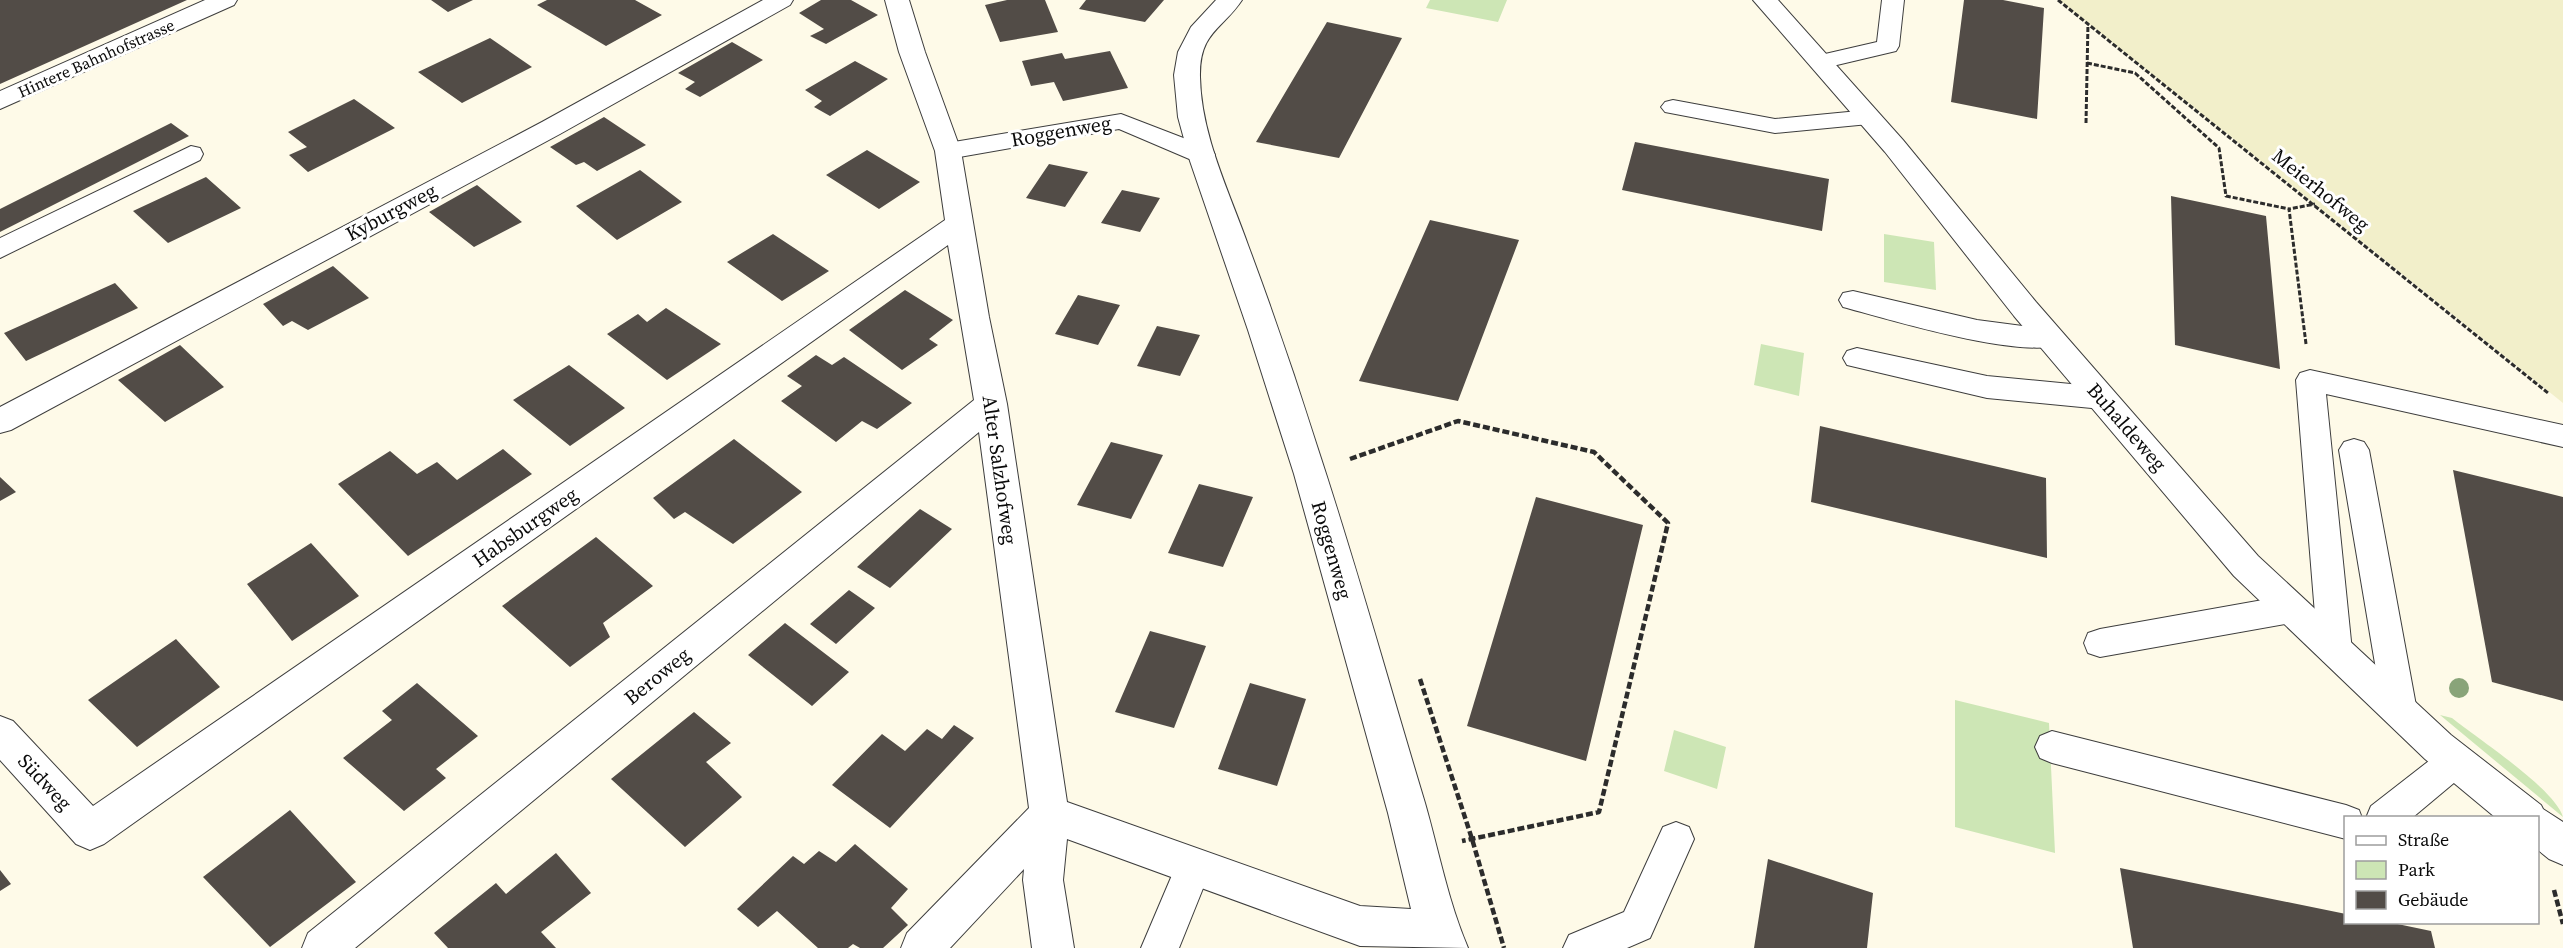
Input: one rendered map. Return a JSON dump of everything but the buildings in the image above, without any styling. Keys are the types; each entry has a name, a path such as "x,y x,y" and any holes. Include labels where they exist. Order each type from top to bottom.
{"street":[{"name":"Hintere Bahnhofstrasse","path":"0,101 225,0"},
{"name":"Kyburgweg","path":"0,421 540,133 781,0"},
{"name":"Alter Salzhofweg","path":"897,0 912,52 948,151 974,317 991,404 1049,814 1043,880 1053,948"},
{"name":"Roggenweg","path":"1230,0 1211,16 1194,39 1186,74 1190,106 1203,155 1246,276 1310,474 1443,940"},
{"name":"Buhaldeweg","path":"1765,0 1869,117 2050,338 2246,566 2455,761 2524,816"},
{"name":"Habsburgweg","path":"90,831 960,223"},
{"name":"Beroweg","path":"323,948 991,404"},
{"name":"Südweg","path":"0,733 90,831"},
{"path":"922,948 1049,814 1360,926 1443,940"},
{"path":"2539,827 2563,846"}],"lane":[{"path":"1820,62 1888,46 1893,0"},
{"path":"1673,107 1774,126 1869,117"},
{"name":"Roggenweg","path":"948,151 1121,121 1203,155"},
{"path":"0,249 191,154"},
{"path":"1853,300 1984,330 2034,338 2050,338"},
{"path":"1857,358 1987,387 2102,398"},
{"path":"2335,651 2310,380 2563,436"},
{"path":"2354,450 2400,711"},
{"path":"2100,643 2291,609"},
{"path":"2052,747 2344,821"},
{"path":"2386,816 2455,761"},
{"path":"1582,948 1637,925 1676,839"},
{"path":"1160,948 1194,866"}],"path":[{"name":"Meierhofweg","path":"2058,0 2554,398"},
{"path":"2086,123 2088,23"},
{"path":"2087,63 2134,73 2219,148 2226,196 2289,209 2314,204"},
{"path":"2289,209 2310,380"},
{"path":"1310,474 1458,421 1594,452 1668,523 1599,812 1419,851"}],"shaded area":[{"path":"2059,0 2563,0 2563,403 2325,212"}],"green space":[{"path":"1430,0 1507,0 1498,22 1426,8"},
{"path":"1884,234 1934,242 1936,290 1884,282"},
{"path":"1761,344 1804,353 1799,396 1754,385"},
{"path":"1955,700 2049,723 2055,853 1955,827"},
{"path":"2440,715 2452,718 2531,778 2557,805 2563,817"},
{"path":"1674,730 1726,747 1717,789 1664,771"}]}
